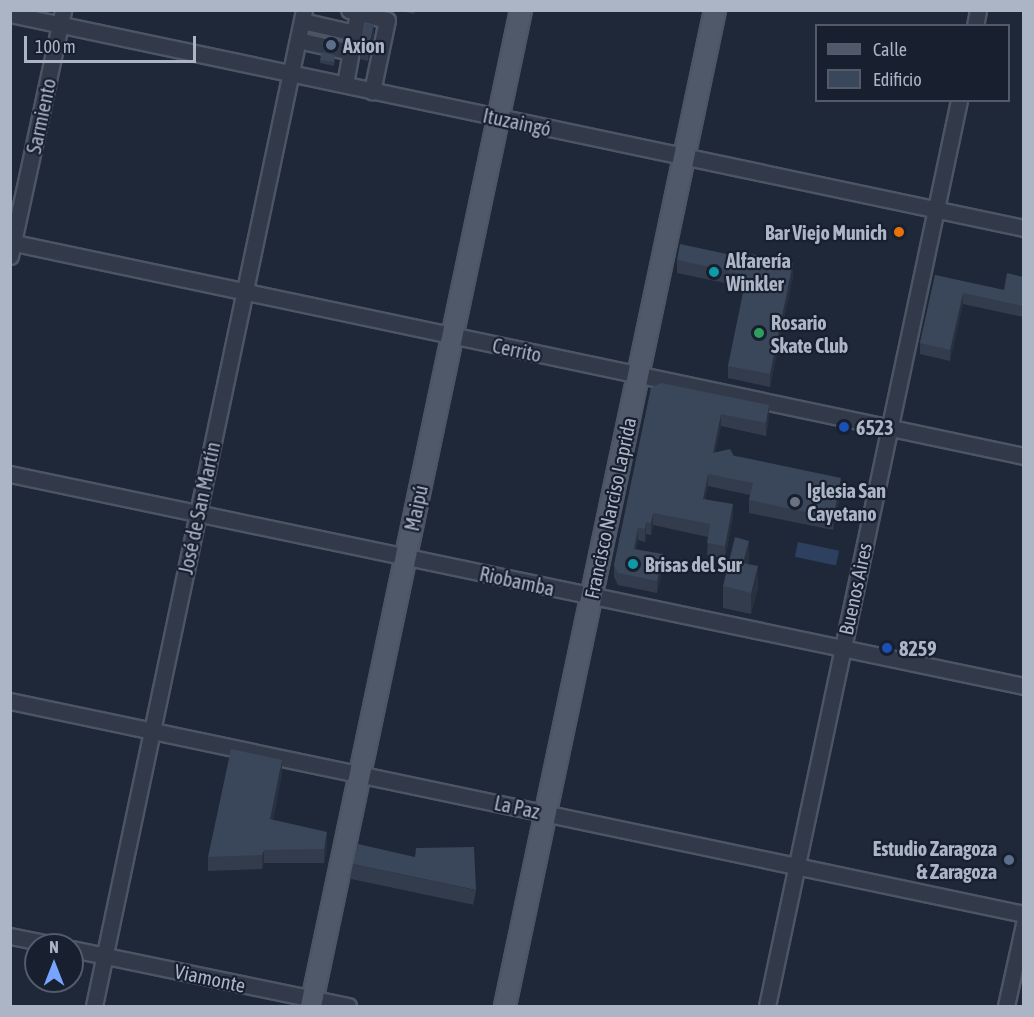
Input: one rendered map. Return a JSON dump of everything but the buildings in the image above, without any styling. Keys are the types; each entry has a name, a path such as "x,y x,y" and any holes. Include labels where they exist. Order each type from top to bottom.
{"main road":[{"name":"Maipú","path":"311,1003 521,10"},
{"name":"Francisco Narciso Laprida","path":"505,1006 716,10"}],"street":[{"path":"345,84 355,33 354,12 387,20 372,91"},
{"name":"Ituzaingó","path":"10,14 62,17 498,119 936,208 1023,228"},
{"path":"303,16 355,33"},
{"name":"José de San Martín","path":"94,1006 303,16"},
{"name":"Sarmiento","path":"11,247 62,17"},
{"path":"298,40 351,52"},
{"name":"Buenos Aires","path":"767,1006 959,102"},
{"name":"Cerrito","path":"11,247 244,292 1023,456"},
{"name":"Riobamba","path":"10,474 1023,686"},
{"name":"La Paz","path":"10,701 1023,914"},
{"path":"1006,1006 1023,924"},
{"name":"Viamonte","path":"84,951 311,1003 348,1006"}],"water":[{"path":"798,542 839,551 836,565 795,557"}],"place":[{"name":"Axion","path":"331,45"},
{"name":"Bar Viejo Munich","path":"899,232"},
{"name":"Alfarería Winkler","path":"714,272"},
{"name":"Rosario Skate Club","path":"759,333"},
{"name":"6523","path":"844,427"},
{"name":"Iglesia San Cayetano","path":"795,502"},
{"name":"Brisas del Sur","path":"633,564"},
{"name":"8259","path":"887,648"},
{"name":"Estudio Zaragoza & Zaragoza","path":"1009,860"}]}
